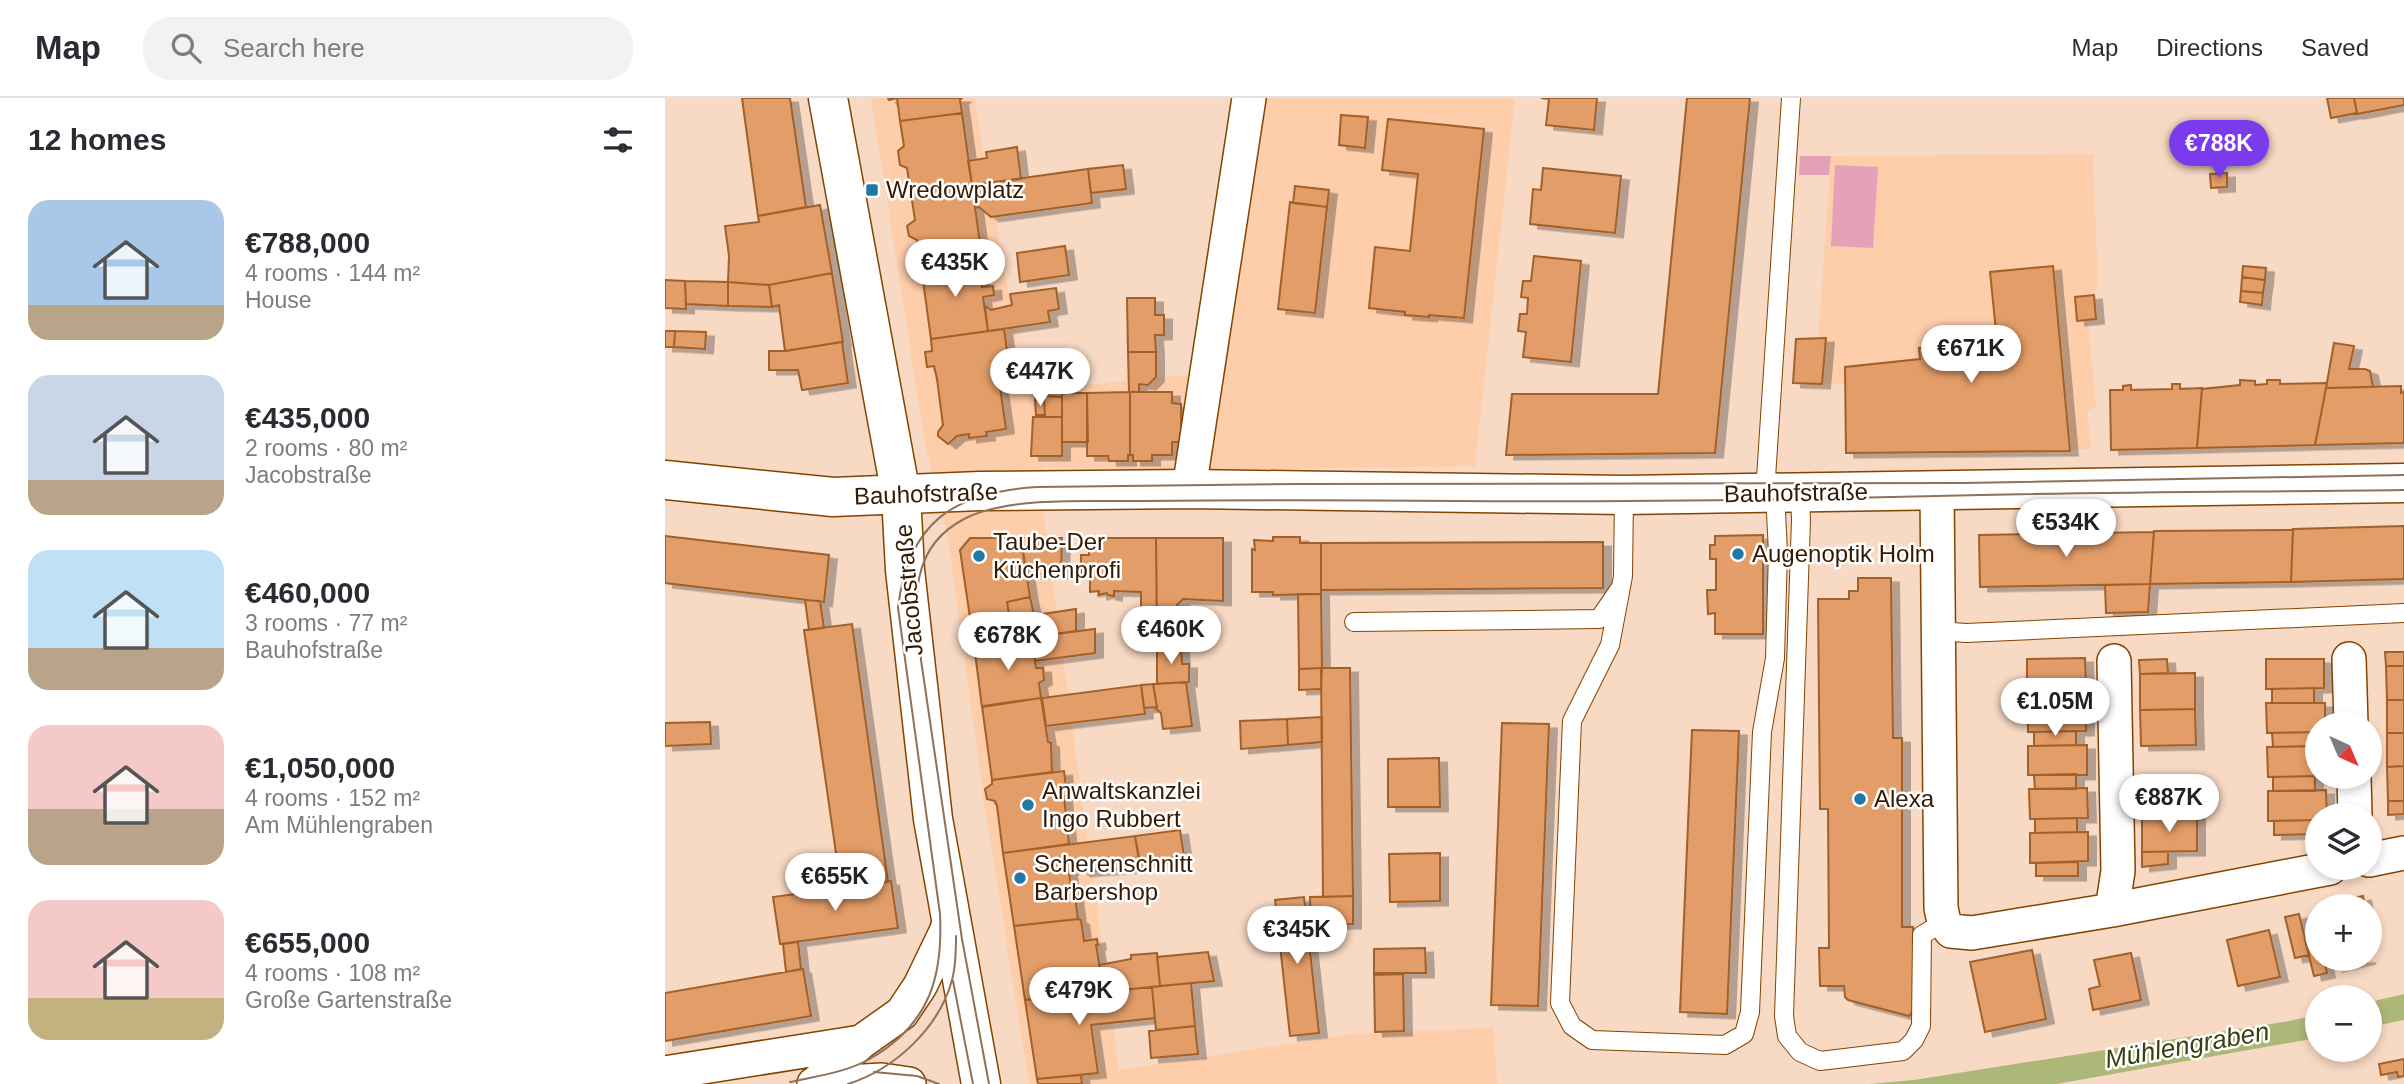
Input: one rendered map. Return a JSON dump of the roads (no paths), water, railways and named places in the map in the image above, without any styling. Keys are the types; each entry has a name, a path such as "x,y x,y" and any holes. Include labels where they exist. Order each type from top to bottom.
{"street":[{"name":"Jacobstraße","path":"828,98 901,495 905,570 933,819 981,1084"},
{"path":"1189,489 1249,98"},
{"name":"Bauhofstraße","path":"665,480 833,497 980,491 1189,489 1623,495 2404,483"},
{"path":"1937,490 1941,908 1944,922 1951,932 1972,933 2112,910 2305,873"},
{"path":"2349,659 2351,712"},
{"path":"2112,910 2118,870 2114,661"},
{"path":"2382,857 2404,853"},
{"path":"814,1084 861,1042 902,1013 920,986 951,917"},
{"path":"665,1073 861,1042"},
{"path":"814,1084 882,1080 909,1084"}],"lane":[{"path":"1623,495 1623,576 1610,645 1572,721 1560,1003 1572,1026 1592,1040 1725,1045 1744,1034 1750,1012 1762,732 1775,658 1791,98"},
{"path":"1780,493 1801,520 1784,1016 1787,1036 1800,1052 1821,1061 1903,1051 1914,1040 1920,1026 1922,935 1944,922"},
{"path":"1354,622 1599,620 1621,587"},
{"path":"1938,631 1966,633 2404,613"}],"water":[{"path":"2404,994 2404,1020 2382,1025 2382,999"},
{"name":"Mühlengraben","path":"2305,1018 2305,1040 2056,1084 1869,1084 1914,1080"}],"tram line":[{"path":"790,1082 854,1066 892,1044 920,1013 935,978 939,958 940,914 898,608 903,578 924,533 940,517 959,505 982,496 1037,487 1964,483 2404,475"},
{"path":"989,1084 962,939 917,619 919,580 924,562 933,545 947,530 966,518 1005,506 1075,501 1636,501 2404,490"},
{"path":"848,1084 898,1057 926,1030 946,998 952,980 956,936"},
{"path":"953,981 973,1084"},
{"path":"874,1072 917,1076 939,1084"}],"place":[{"name":"Wredowplatz","path":"872,190"},
{"name":"Augenoptik Holm","path":"1738,554"},
{"name":"Taube-Der Küchenprofi","path":"979,556"},
{"name":"Alexa","path":"1860,799"},
{"name":"Anwaltskanzlei Ingo Rubbert","path":"1028,805"},
{"name":"Scherenschnitt Barbershop","path":"1020,878"}]}
